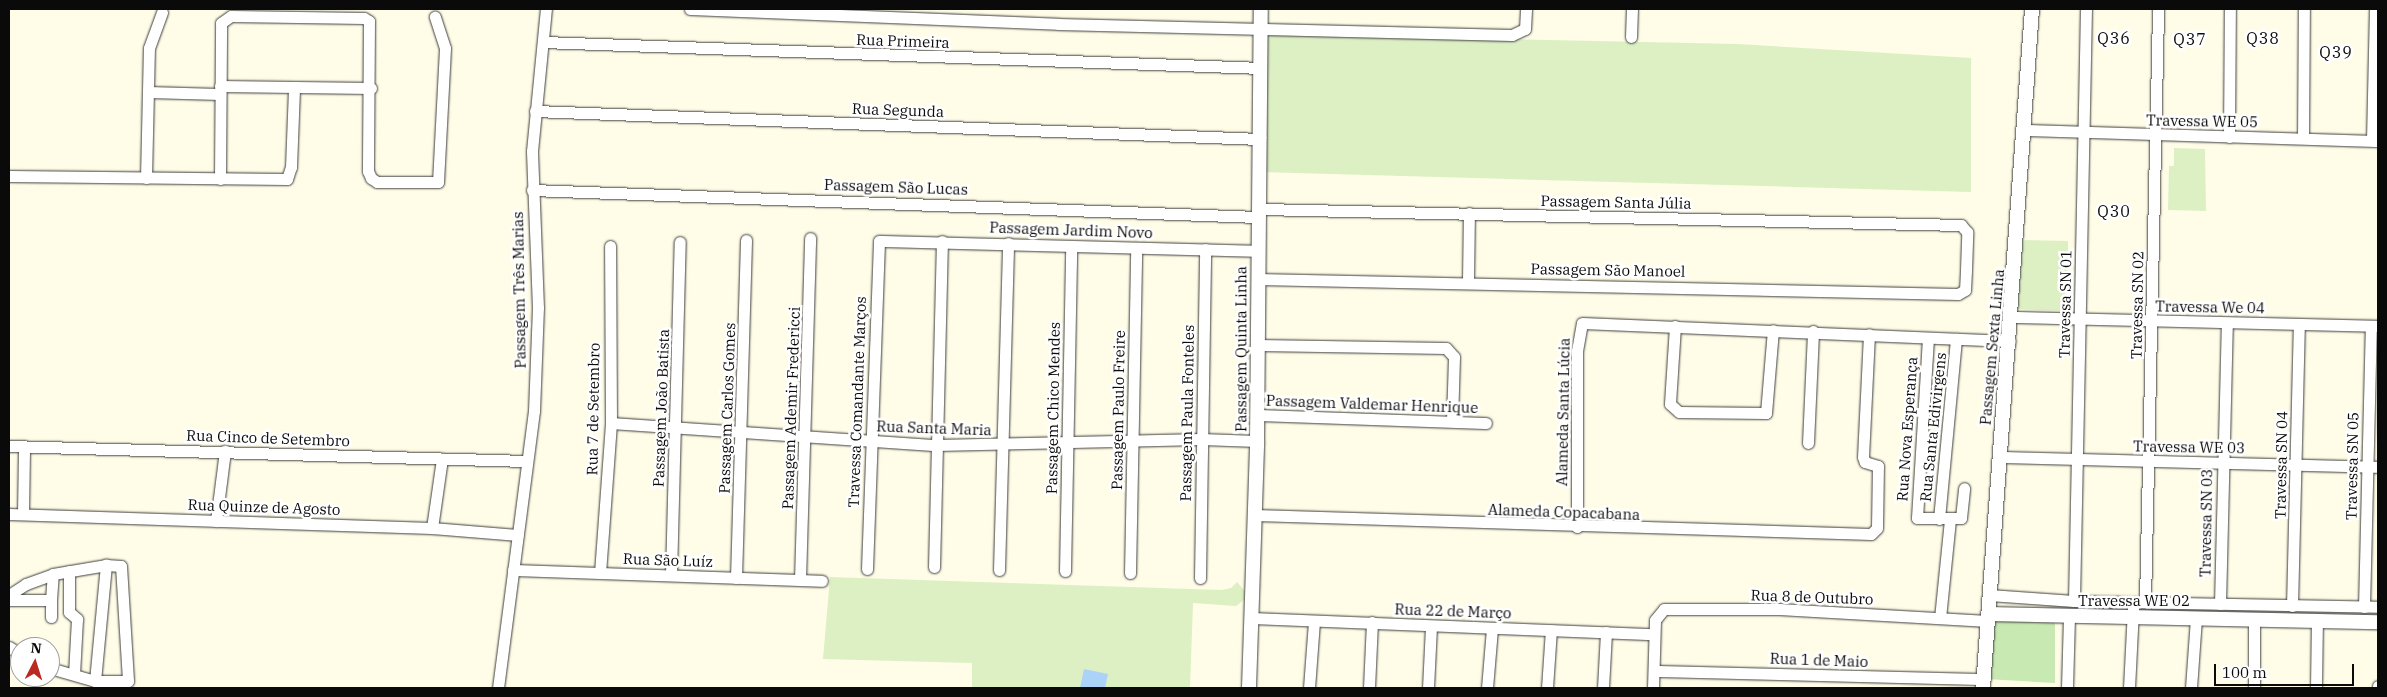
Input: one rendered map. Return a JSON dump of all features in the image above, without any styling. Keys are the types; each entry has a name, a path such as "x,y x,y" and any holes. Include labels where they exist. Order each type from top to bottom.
{"street":[{"name":"Passagem Três Marias","path":"498,688 537,367 538,308 532,190 535,111 546,9"},
{"path":"690,9 1261,30 1512,35 1525,29 1526,9"},
{"name":"Passagem Quinta Linha","path":"1249,688 1257,441 1261,9"},
{"path":"1631,37 1632,9"},
{"name":"Passagem Sexta Linha","path":"1984,684 1999,457 2012,317 2032,9"},
{"name":"Travessa SN 01","path":"2074,601 2086,9"},
{"name":"Travessa SN 02","path":"2129,688 2133,618 2139,602 2150,462 2158,9"},
{"path":"2229,138 2230,9"},
{"path":"2303,138 2304,9"},
{"path":"2375,9 2375,140"},
{"path":"146,178 149,48 162,12"},
{"path":"220,179 222,23 225,18 231,16 364,18 372,26 368,171 371,178 377,182 438,182 445,48 435,17"},
{"name":"Rua Primeira","path":"543,42 1261,68"},
{"path":"9,176 287,179 291,167 294,88"},
{"path":"148,92 371,88"},
{"name":"Rua Segunda","path":"535,111 1260,139"},
{"name":"Travessa WE 05","path":"2025,130 2156,136 2375,140"},
{"name":"Passagem São Lucas","path":"532,190 1259,213"},
{"name":"Passagem Santa Júlia","path":"1259,213 1469,213 1961,225 1967,232 1966,286 1958,294"},
{"path":"1468,281 1469,213"},
{"name":"Passagem Ademir Fredericci","path":"800,580 810,238"},
{"name":"Passagem Carlos Gomes","path":"736,578 742,430 746,240"},
{"name":"Passagem Jardim Novo","path":"882,240 1258,251"},
{"name":"Travessa Comandante Marços","path":"867,569 877,245 882,240"},
{"path":"934,567 942,241"},
{"name":"Passagem João Batista","path":"671,575 680,242"},
{"path":"999,570 1008,244"},
{"name":"Rua 7 de Setembro","path":"600,573 611,423 610,246"},
{"name":"Passagem Chico Mendes","path":"1065,571 1071,246"},
{"name":"Passagem Paulo Freire","path":"1130,573 1136,248"},
{"name":"Passagem Paula Fonteles","path":"1200,578 1205,249"},
{"name":"Passagem São Manoel","path":"1257,279 1468,281 1958,294"},
{"name":"Travessa We 04","path":"2012,317 2375,326"},
{"name":"Alameda Santa Lúcia","path":"1577,528 1579,327 1586,321 1675,326"},
{"name":"Travessa SN 03","path":"2220,604 2222,462 2227,323"},
{"name":"Travessa SN 04","path":"2292,606 2299,324"},
{"path":"1773,330 1766,413 1678,412 1670,404 1675,326 1773,330 1813,332 1869,334 2010,341"},
{"name":"Travessa SN 05","path":"2364,607 2366,466 2375,326"},
{"path":"1808,443 1813,332"},
{"name":"Alameda Copacabana","path":"1255,515 1577,528 1871,534 1876,528 1878,466 1865,462 1863,457 1869,334"},
{"name":"Rua Nova Esperança","path":"1928,338 1917,516 1920,519 1944,519"},
{"name":"Rua Santa Edivirgens","path":"1940,618 1944,519 1956,339"},
{"path":"1258,345 1446,348 1454,357 1452,421"},
{"name":"Passagem Valdemar Henrique","path":"1257,415 1486,423"},
{"name":"Rua Santa Maria","path":"611,423 675,425 805,437 936,445 1201,439 1257,441"},
{"name":"Rua Cinco de Setembro","path":"9,446 526,461"},
{"path":"23,514 24,446"},
{"path":"216,520 225,451"},
{"name":"Travessa WE 03","path":"1999,457 2378,467"},
{"path":"432,528 442,459"},
{"path":"1944,519 1962,516 1964,488"},
{"name":"Rua Quinze de Agosto","path":"9,514 432,528 518,535"},
{"path":"9,595 53,574 118,564 122,569 129,679 125,683 95,680 60,670"},
{"path":"95,680 106,565"},
{"name":"Rua São Luíz","path":"513,570 822,581"},
{"path":"69,571 69,612 77,620 74,674"},
{"path":"51,617 53,574"},
{"name":"Travessa WE 02","path":"1989,595 2074,601 2220,604 2317,620 2378,622"},
{"path":"9,600 51,600"},
{"name":"Travessa WE 02","path":"1988,618 2254,618 2280,613 2292,606 2378,607"},
{"name":"Rua 8 de Outubro","path":"1654,634 1655,620 1664,609 1780,609 1940,618 1988,618"},
{"path":"2067,688 2068,617"},
{"name":"Rua 22 de Março","path":"1251,618 1654,634"},
{"path":"2191,688 2196,618"},
{"path":"2254,618 2254,688"},
{"path":"2316,688 2317,620"},
{"path":"1309,688 1314,621"},
{"path":"1369,688 1372,622"},
{"path":"1428,688 1431,626"},
{"path":"1487,688 1492,628"},
{"path":"1547,688 1551,630"},
{"path":"1603,688 1606,632"},
{"path":"1653,688 1654,634"},
{"name":"Rua 1 de Maio","path":"1654,670 1984,684"}],"green space":[{"path":"1268,34 1738,44 1971,58 1971,192 1262,172"},
{"path":"2174,148 2205,149 2206,211 2168,210 2169,166 2174,166"},
{"path":"2021,240 2068,241 2067,311 2015,309"},
{"path":"830,577 1222,590 1231,588 1237,582 1249,596 1236,606 1193,603 1190,688 972,688 972,663 823,659"},
{"path":"1988,621 2055,623 2055,683 1986,679"}],"water":[{"path":"1084,669 1108,674 1105,688 1080,688"}],"district":[{"name":"Q36","path":"2114,38"},
{"name":"Q38","path":"2263,38"},
{"name":"Q37","path":"2190,39"},
{"name":"Q39","path":"2336,52"},
{"name":"Q30","path":"2114,211"}]}
